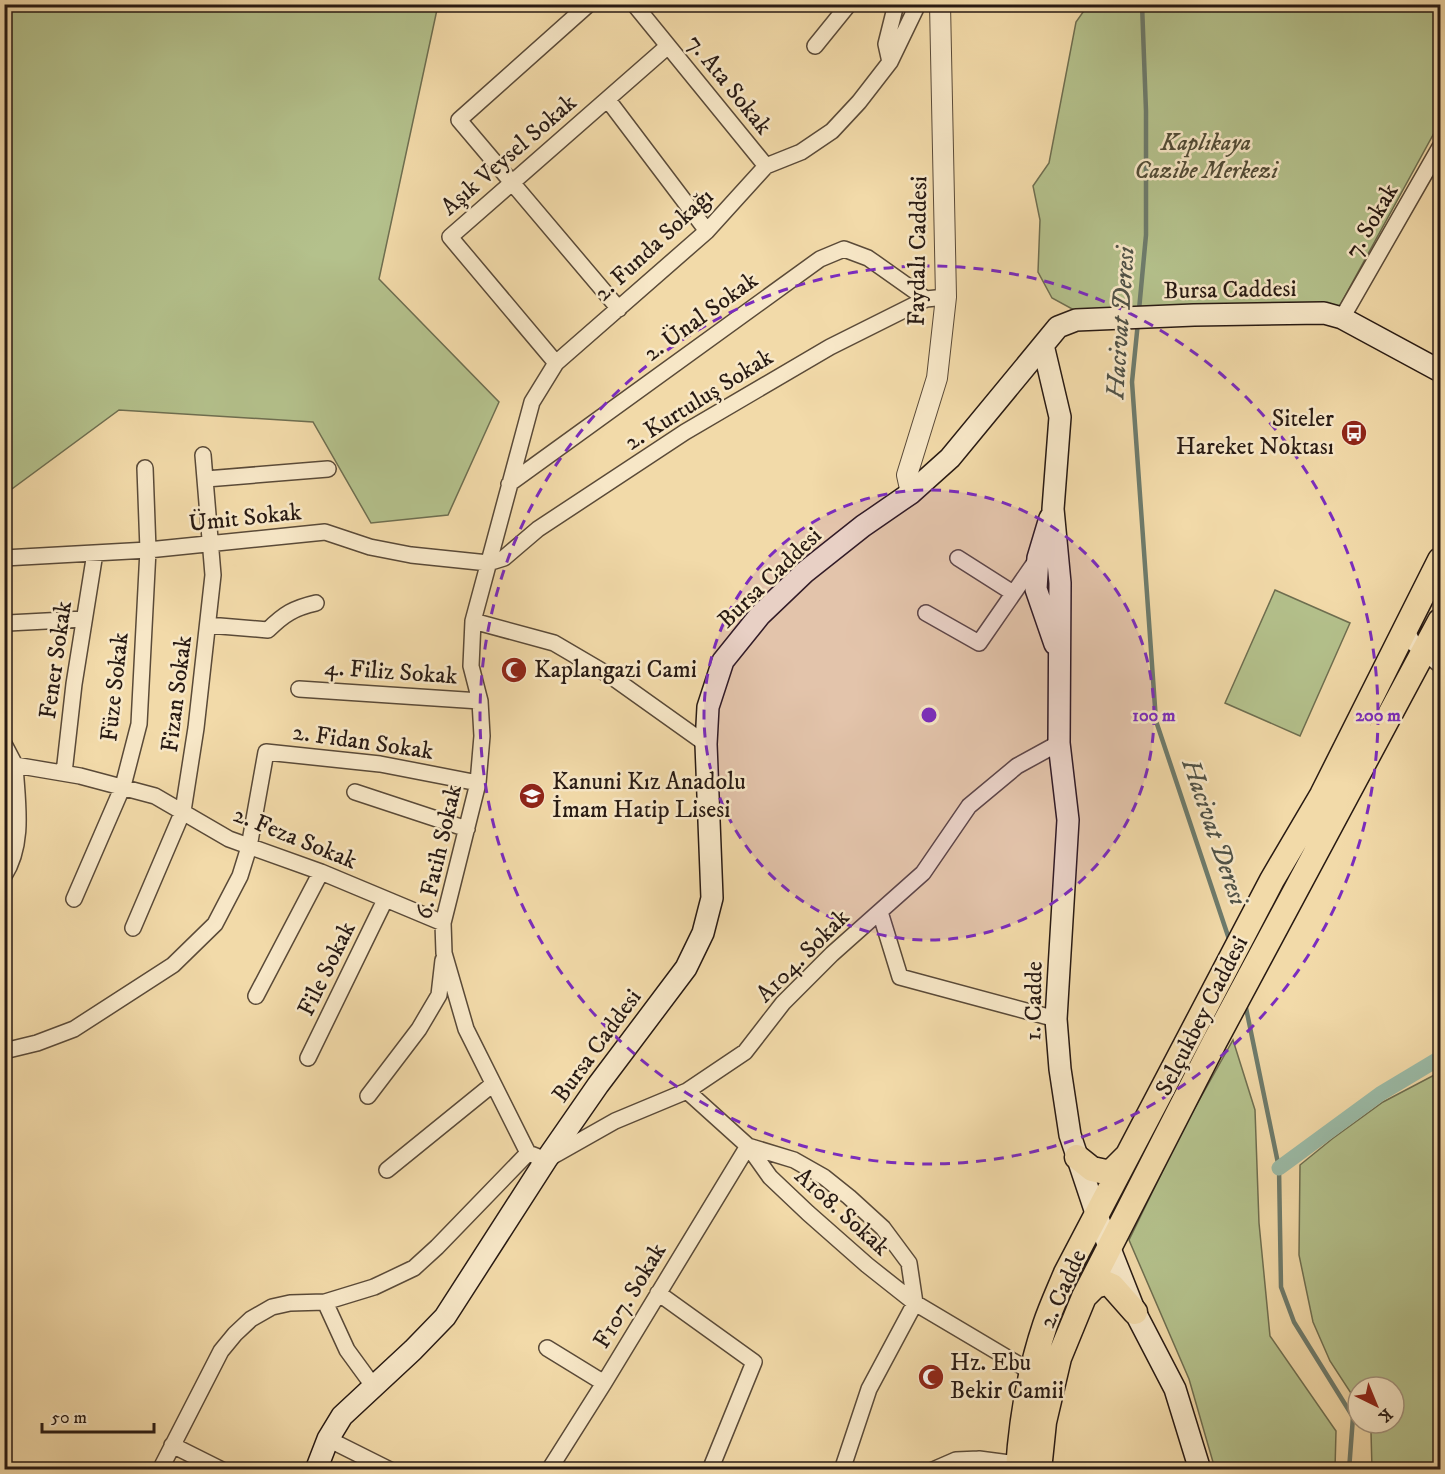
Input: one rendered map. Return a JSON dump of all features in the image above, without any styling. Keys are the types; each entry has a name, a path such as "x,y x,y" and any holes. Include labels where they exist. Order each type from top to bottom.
{"main road":[{"name":"Bursa Caddesi","path":"316,1470 328,1438 342,1416 445,1317 537,1157 598,1085 686,968 703,933 712,898 706,744 708,707 723,662 753,625 805,572 863,526 911,493 950,458 1058,327 1076,320 1324,313 1342,318 1440,371"},
{"path":"1043,345 1060,417 1053,509 1038,558 1036,589 1060,658"},
{"name":"1. Cadde","path":"1053,509 1060,584 1059,742 1068,820 1056,1019 1060,1069 1070,1136 1097,1216 1135,1312 1174,1389 1200,1470"},
{"name":"Selçukbey Caddesi","path":"1109,1247 1272,880 1322,795 1440,560"},
{"name":"Selçukbey Caddesi","path":"1097,1216 1133,1148 1292,900 1339,812 1432,659 1440,621"},
{"path":"1322,795 1339,812"},
{"path":"1077,1157 1092,1169 1110,1173 1133,1148"},
{"name":"2. Cadde","path":"1025,1468 1019,1445 1033,1373 1049,1315 1066,1274 1097,1216"},
{"name":"2. Cadde","path":"1025,1468 1044,1422 1059,1358 1084,1297 1109,1247"},
{"path":"1084,1297 1095,1286 1105,1282 1112,1286 1135,1312"}],"street":[{"path":"590,4 459,120 619,309"},
{"name":"7. Ata Sokak","path":"633,4 766,166"},
{"path":"815,46 849,4"},
{"path":"890,62 886,44 896,4"},
{"name":"2. Funda Sokağı","path":"488,563 532,402 556,363 707,231 766,166 801,152 832,131 859,102 890,62 918,4"},
{"name":"Faydalı Caddesi","path":"911,493 907,475 937,378 946,297 940,4"},
{"name":"Aşık Veysel Sokak","path":"556,363 450,237 668,46"},
{"path":"608,100 707,231"},
{"name":"7. Sokak","path":"1342,318 1440,147"},
{"name":"2. Ünal Sokak","path":"509,484 820,259 844,249 868,258 926,299"},
{"name":"2. Kurtuluş Sokak","path":"488,563 504,558 538,529 685,432 830,347 926,299 946,297"},
{"name":"Fizan Sokak","path":"133,928 183,811 196,728 213,575 203,455"},
{"name":"Füze Sokak","path":"74,899 123,786 139,724 148,550 144,468"},
{"path":"206,479 328,468"},
{"name":"Ümit Sokak","path":"4,558 148,550 325,532 370,547 411,555 488,563"},
{"name":"Fener Sokak","path":"64,773 74,684 95,553"},
{"path":"958,558 1013,593"},
{"path":"926,613 979,643 1038,558"},
{"name":"6. Fatih Sokak","path":"488,563 473,621 471,666 480,701 482,736 478,783 443,923 444,953 466,1029 493,1084 537,1157"},
{"path":"208,626 268,630 283,615 299,607 316,603"},
{"path":"8,623 84,620"},
{"path":"473,621 554,643 612,677 706,744"},
{"path":"1405,627 1413,642 1432,659"},
{"name":"4. Filiz Sokak","path":"299,689 480,701"},
{"name":"A104. Sokak","path":"160,1470 221,1351 251,1319 272,1307 290,1303 324,1302 374,1287 414,1268 537,1157 615,1120 687,1091 746,1052 783,1003 832,954 923,873 969,806 1017,766 1059,742"},
{"path":"4,744 15,765 19,832 11,866 4,876"},
{"name":"2. Fidan Sokak","path":"249,847 266,752 380,764 478,783"},
{"name":"2. Feza Sokak","path":"15,765 123,786 155,796 249,847 321,872 443,923"},
{"path":"355,792 467,829"},
{"path":"4,1051 37,1043 74,1029 173,965 215,924 240,876 249,847"},
{"path":"256,996 321,872"},
{"name":"File Sokak","path":"308,1058 386,900"},
{"path":"880,912 900,977 1056,1019"},
{"path":"368,1096 419,1029 439,995 444,953"},
{"path":"387,1170 493,1084"},
{"name":"A108. Sokak","path":"687,1091 748,1146 770,1177 867,1265 915,1303 1033,1373"},
{"name":"A108. Sokak","path":"748,1146 794,1160 824,1177 883,1228 909,1263 915,1303"},
{"name":"F107. Sokak","path":"549,1470 748,1146"},
{"path":"658,1293 754,1362 710,1470"},
{"path":"324,1302 346,1350 374,1387"},
{"path":"842,1470 869,1389 915,1303"},
{"path":"547,1348 604,1383"},
{"path":"328,1438 390,1470"},
{"path":"172,1445 222,1470"},
{"path":"933,1470 956,1460 1025,1468"}],"green space":[{"path":"11,4 438,5 379,279 499,402 448,515 371,523 313,422 119,410 5,494 4,11"},
{"name":"Kaplıkaya Cazibe Merkezi","path":"1088,5 1440,5 1440,122 1339,307 1074,310 1052,298 1038,272 1040,220 1033,186 1049,163 1076,22"},
{"path":"1275,590 1350,623 1300,736 1225,703"},
{"path":"1233,1040 1255,1110 1259,1223 1270,1336 1336,1431 1335,1469 1215,1469 1189,1379 1129,1240 1183,1129"},
{"path":"1440,1072 1440,1469 1372,1469 1371,1435 1406,1435 1406,1375 1346,1375 1346,1386 1330,1361 1313,1322 1299,1255 1300,1165 1383,1102"}],"waterway":[{"name":"Hacivat Deresi","path":"1139,310 1146,235 1146,111 1142,4"},
{"name":"Hacivat Deresi","path":"1138,322 1132,382 1156,721 1230,942"},
{"name":"Hacivat Deresi","path":"1245,1003 1279,1168 1281,1287 1294,1322 1353,1417 1349,1470"},
{"path":"1279,1168 1380,1094 1440,1058"}],"place":[{"name":"Siteler Hareket Noktası","path":"1354,433"},
{"name":"Kaplangazi Cami","path":"514,670"},
{"name":"Kanuni Kız Anadolu İmam Hatip Lisesi","path":"532,796"},
{"name":"Hz. Ebu Bekir Camii","path":"931,1377"}]}
